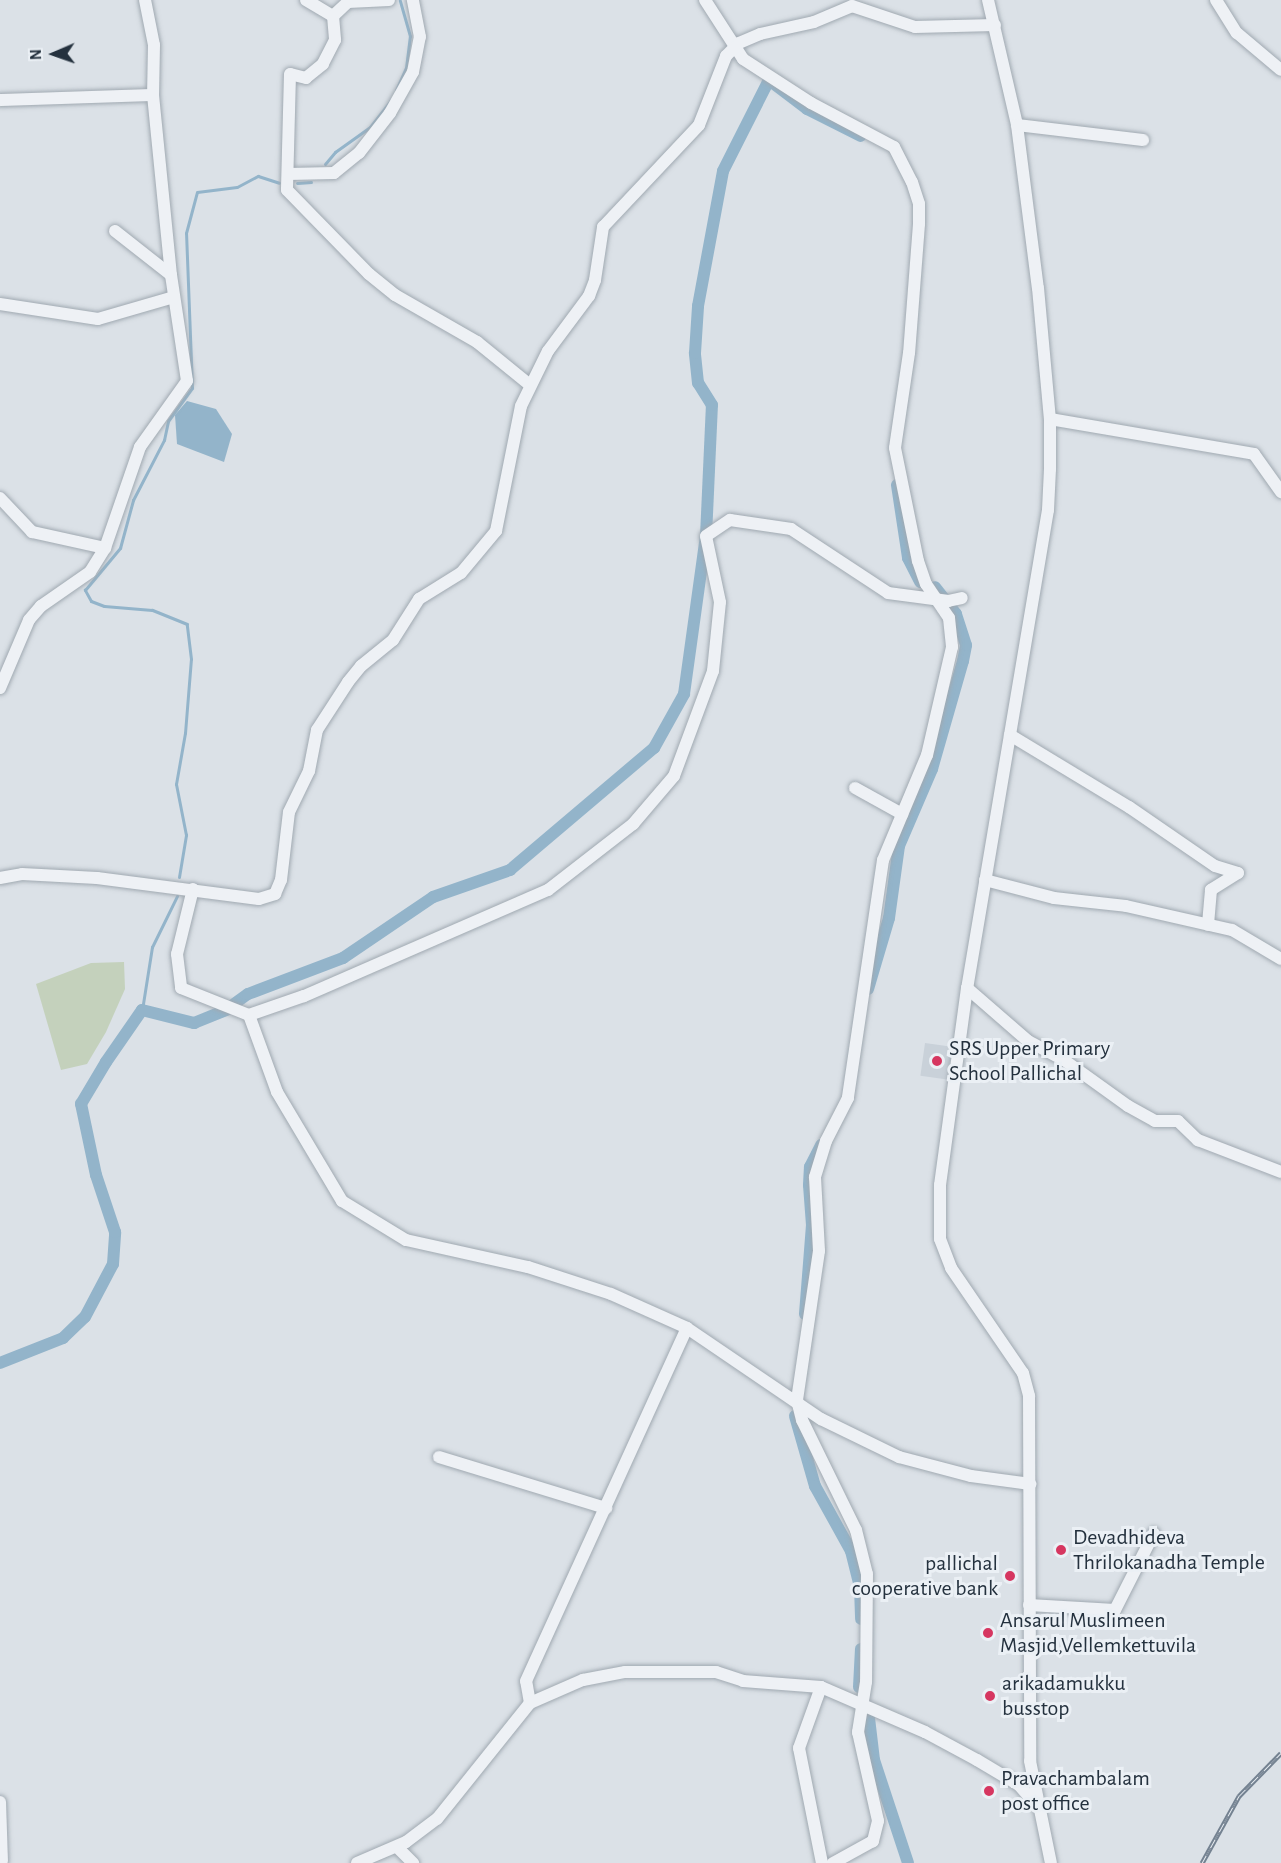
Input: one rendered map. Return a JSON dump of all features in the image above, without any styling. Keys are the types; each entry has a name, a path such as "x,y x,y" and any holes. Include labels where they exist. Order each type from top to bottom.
{"street":[{"path":"0,688 29,620 41,606 90,572 105,548 140,447 187,381 171,275 153,95 154,45 146,0"},
{"path":"306,0 333,16"},
{"path":"333,16 348,2 389,0"},
{"path":"288,174 334,174 359,153 390,112 413,72 420,37 413,0"},
{"path":"705,0 743,59 811,103 894,147 912,182 919,204 918,224 909,353 895,448 918,561 926,584 949,618 949,670 927,755 883,860 849,1098 826,1141 815,1177 819,1251 797,1400 802,1420 856,1530 867,1574 868,1630 858,1732 877,1831 873,1841 860,1851 833,1863"},
{"path":"988,0 1017,125 1050,419 1048,510 967,988 940,1185 940,1239 951,1268 1023,1373 1029,1396 1030,1761 1051,1863"},
{"path":"1216,0 1237,33 1281,70"},
{"path":"0,878 22,874 98,878 259,899 275,894 281,880 289,812 309,771 317,730 348,682 361,666 393,640 419,600 461,573 496,531 514,427 530,385 548,351 589,296 595,280 603,227 699,125 726,56 734,47 760,34 814,22 852,6 915,27 995,26"},
{"path":"333,16 335,40 323,64 306,78 290,74 287,190 369,274 395,295 477,342 530,385"},
{"path":"0,100 153,95"},
{"path":"1017,125 1143,140"},
{"path":"115,231 171,275"},
{"path":"0,304 99,319 174,297"},
{"path":"1050,419 1254,454 1281,492"},
{"path":"0,498 32,532 105,548"},
{"path":"193,889 177,954 181,988 249,1015 304,996 548,890 633,824 674,776 713,671 720,602 706,536 730,520 791,529 888,593 936,600 962,598"},
{"path":"1010,735 1129,807 1215,866 1238,873 1211,890 1208,926"},
{"path":"855,788 902,814"},
{"path":"985,880 1054,898 1126,906 1232,930 1281,959"},
{"path":"967,988 1028,1041 1064,1060 1128,1106 1155,1121 1178,1121 1198,1140 1281,1172"},
{"path":"249,1015 276,1092 342,1201 406,1240 528,1267 611,1294 687,1328 845,1433 899,1457 971,1476 1030,1484"},
{"path":"530,1703 526,1681 687,1328"},
{"path":"439,1457 606,1508"},
{"path":"1029,1605 1115,1610 1154,1533"},
{"path":"357,1863 397,1847 423,1831 457,1797 530,1703 583,1680 648,1671 716,1672 743,1681 821,1688 861,1707 925,1732 977,1760 1019,1785 1040,1809"},
{"path":"821,1688 800,1748 822,1863"},
{"path":"0,1802 3,1861"},
{"path":"397,1847 413,1863"}],"shaded area":[{"name":"SRS Upper Primary School Pallichal","path":"925,1043 952,1047 947,1079 920,1076"}],"green space":[{"path":"124,962 125,989 106,1032 87,1064 61,1070 36,984 91,963"}],"water":[{"path":"187,401 216,409 232,434 224,462 177,444 175,415"}],"waterway":[{"path":"396,90 406,68 410,36 400,0"},
{"path":"234,1004 248,994 343,958 433,897 510,870 654,748 684,694 706,536 712,405 698,383 695,353 698,306 723,171 769,80 807,109 861,136"},
{"path":"325,164 335,152 370,127 392,99"},
{"path":"179,877 186,835 176,784 185,733 191,659 187,624 152,610 104,606 91,601 85,590 120,548 133,500 164,440 168,421 192,388 186,233 197,192 237,187 258,176 279,183"},
{"path":"297,183 311,182"},
{"path":"897,485 908,558 920,582"},
{"path":"868,989 889,918 899,846 932,769 966,645 956,614 935,587"},
{"path":"142,1010 152,947 177,896"},
{"path":"0,1363 63,1338 85,1317 113,1264 115,1232 96,1175 81,1104 106,1062 142,1010 194,1023 226,1010"},
{"path":"805,1314 812,1225 810,1167 821,1145"},
{"path":"0,1360 5,1359"},
{"path":"795,1416 815,1486 851,1551 860,1587 861,1619"},
{"path":"859,1687 861,1649"},
{"path":"869,1718 874,1760 908,1863"}],"railway":[{"path":"1202,1863 1239,1796 1281,1753"}],"place":[{"name":"SRS Upper Primary School Pallichal","path":"937,1061"},
{"name":"Devadhideva Thrilokanadha Temple","path":"1061,1550"},
{"name":"pallichal cooperative bank","path":"1010,1576"},
{"name":"Ansarul Muslimeen Masjid,Vellemkettuvila","path":"988,1633"},
{"name":"arikadamukku busstop","path":"990,1696"},
{"name":"Pravachambalam post office","path":"989,1791"}]}
